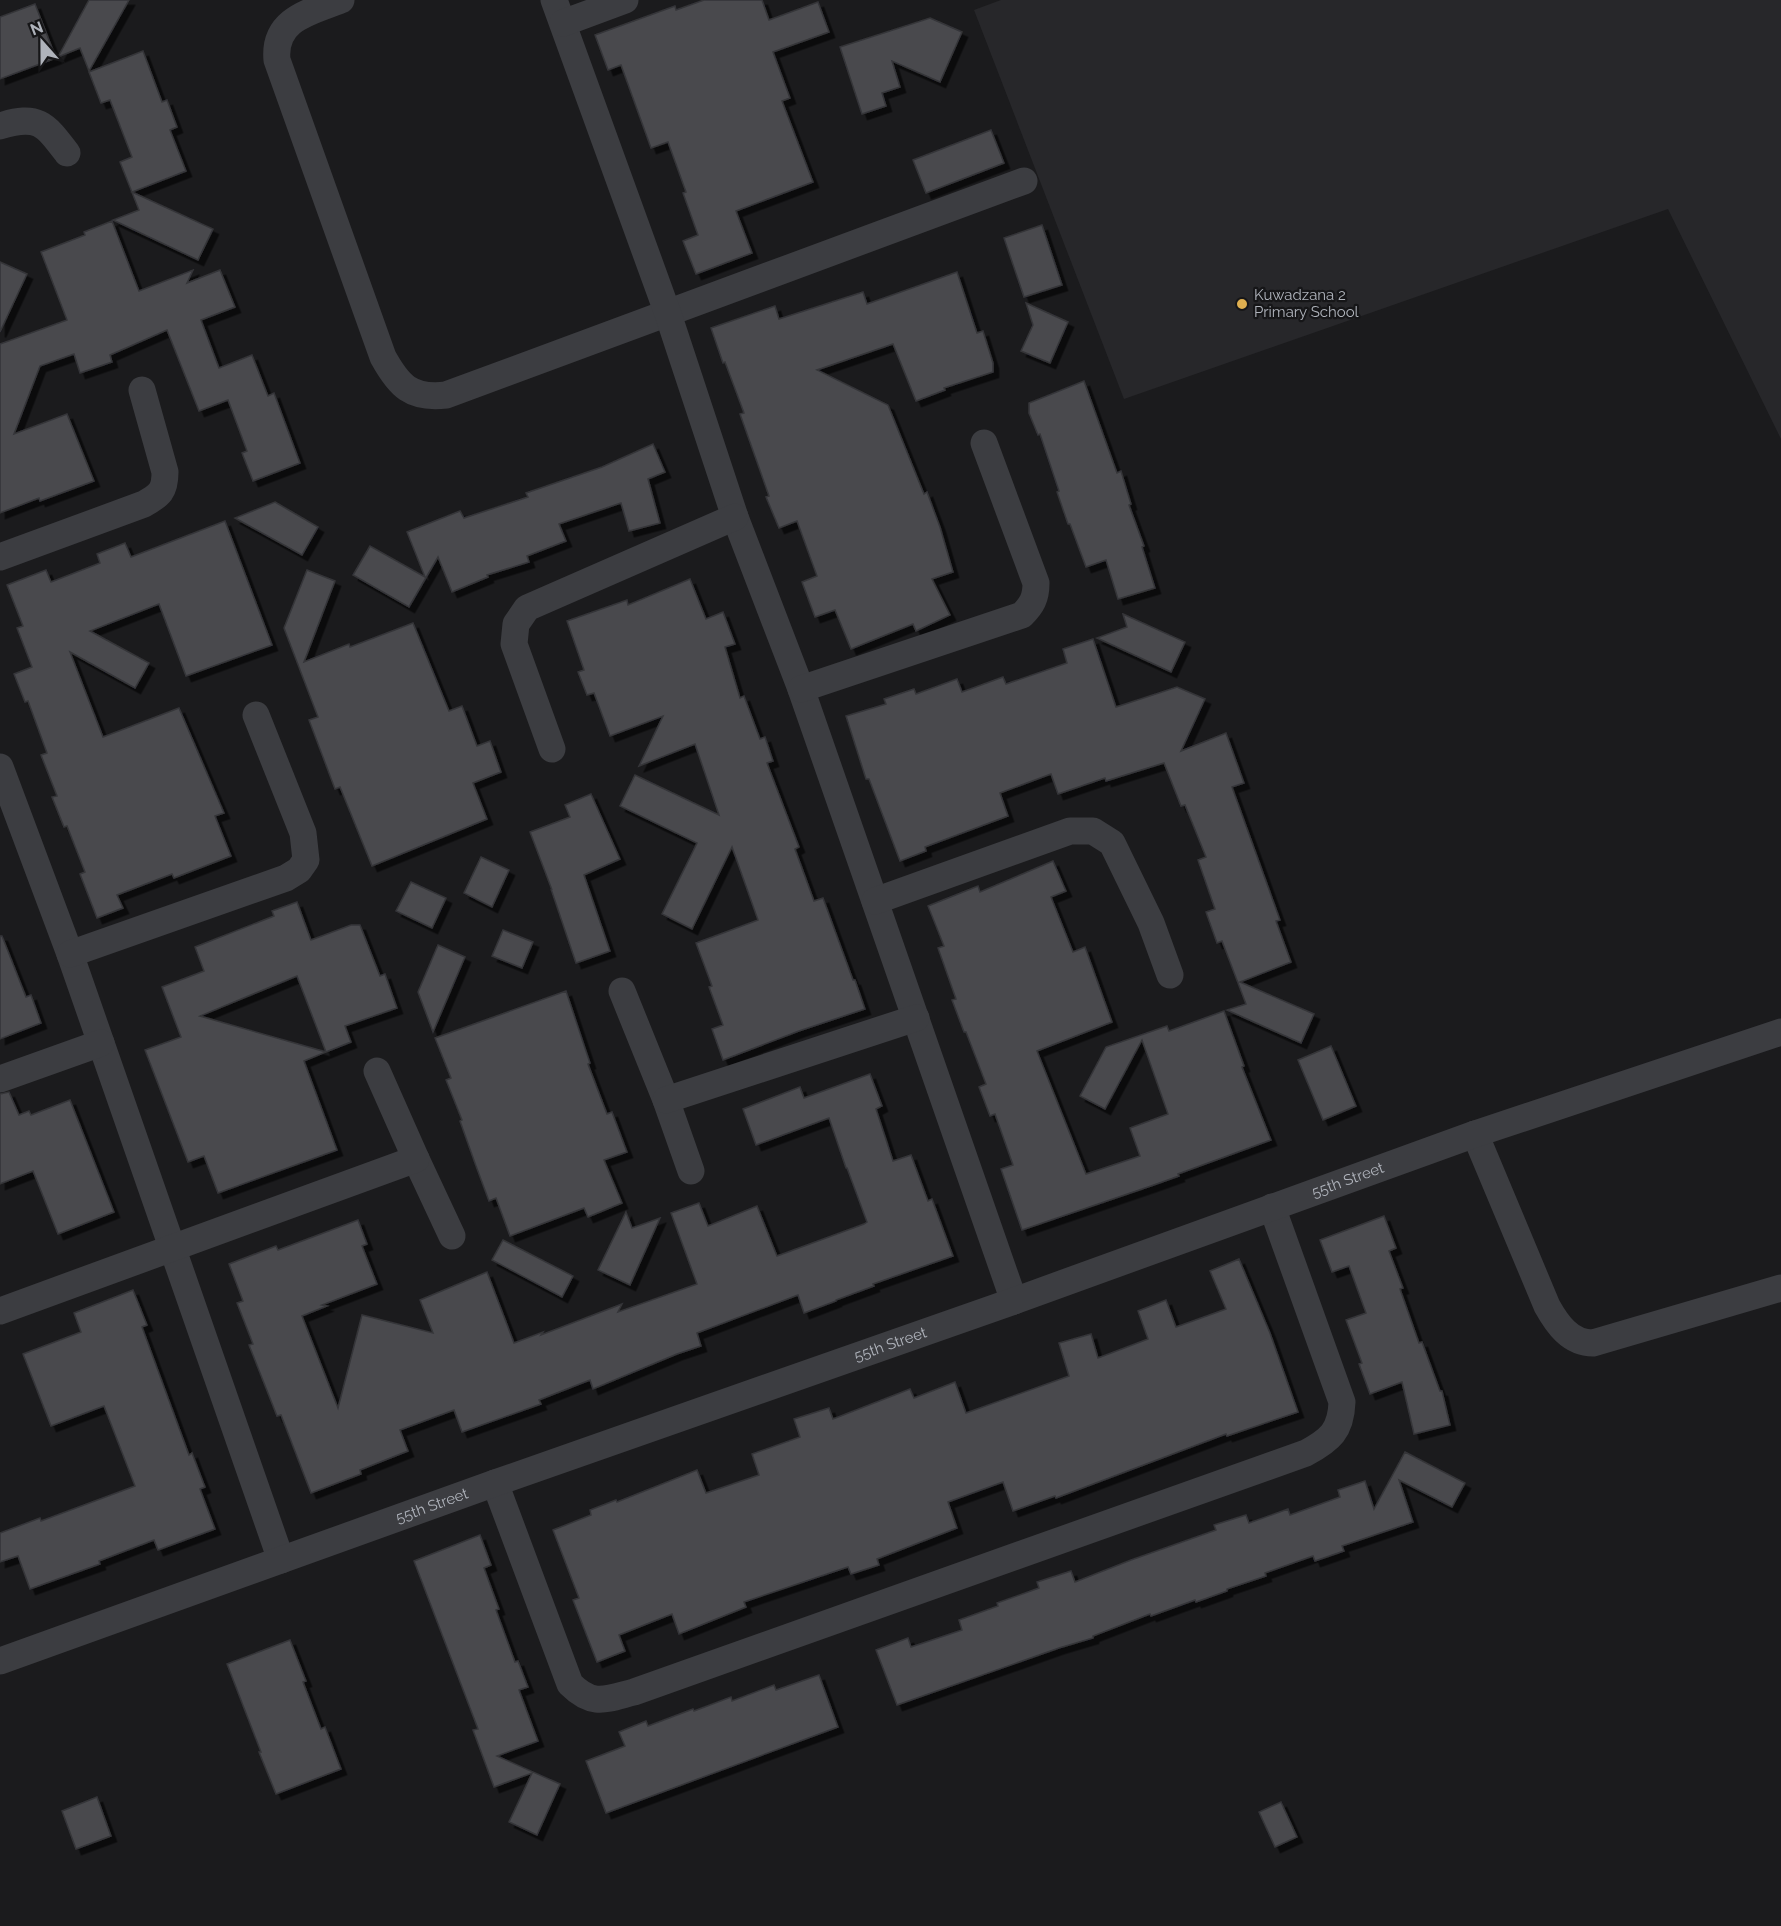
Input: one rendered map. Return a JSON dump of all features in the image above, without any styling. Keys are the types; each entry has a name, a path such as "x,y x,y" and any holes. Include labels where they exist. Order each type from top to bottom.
{"street":[{"path":"341,0 305,14 290,23 279,34 275,46 277,60 383,357 403,387 419,395 432,397 446,395 1024,181"},
{"path":"625,0 559,11 668,314 735,517 801,689 1014,1300"},
{"path":"0,126 19,120 33,121 49,129 67,153"},
{"path":"0,556 144,504 156,497 165,486 165,472 142,390"},
{"path":"801,689 1022,615 1031,606 1036,596 1036,583 984,443"},
{"path":"552,750 514,644 516,624 527,608 735,517"},
{"path":"70,954 286,878 299,870 306,860 303,833 256,715"},
{"path":"0,767 70,954 281,1560"},
{"path":"875,901 1070,831 1093,831 1112,843 1151,923 1170,975"},
{"path":"622,991 666,1100 691,1171"},
{"path":"666,1100 916,1018"},
{"name":"55th Street","path":"0,1661 1475,1134 1781,1032"},
{"path":"0,1079 101,1043"},
{"path":"377,1071 452,1236"},
{"path":"1475,1134 1547,1306 1556,1322 1569,1336 1581,1343 1593,1343 1781,1288"},
{"path":"0,1311 416,1159"},
{"path":"495,1483 570,1684 581,1694 595,1700 634,1692 1306,1454 1321,1445 1334,1433 1341,1418 1342,1402 1272,1207"}],"shaded area":[{"name":"Kuwadzana 2 Primary School","path":"1001,0 1781,0 1781,439 1668,209 1124,399 974,10"}],"building":[{"path":"89,0 129,0 89,71 80,48 58,57"},
{"path":"704,0 762,0 769,20 818,2 829,32 773,52 790,98 782,101 813,182 736,211 752,253 696,274 683,241 698,235 668,142 651,148 621,65 608,70 595,35 675,6 676,10"},
{"path":"35,4 56,58 0,79 0,17"},
{"path":"930,18 962,32 940,82 892,61 900,87 882,93 886,106 862,114 840,47"},
{"path":"143,51 162,102 167,100 177,127 170,130 186,171 132,192 213,229 198,260 113,220 139,210 120,162 132,157 110,100 101,103 89,72"},
{"path":"991,130 1004,163 926,193 913,160"},
{"path":"112,221 139,291 193,270 187,283 220,270 235,307 201,320 219,368 252,355 268,396 274,393 300,463 253,481 242,453 247,451 228,400 199,411 167,330 110,355 112,362 80,373 74,354 40,366 14,434 67,414 94,481 0,513 0,344 67,320 41,252 85,235 84,232"},
{"path":"1042,225 1062,285 1024,297 1004,238"},
{"path":"0,262 27,274 0,332"},
{"path":"957,272 977,333 983,331 993,363 993,372 944,388 945,390 916,401 893,344 817,370 888,405 924,494 927,492 953,572 932,579 950,615 916,631 913,624 851,649 835,610 815,617 802,582 817,576 797,521 779,528 766,497 769,496 740,414 744,413 711,328 775,306 779,319 863,292 867,304"},
{"path":"1026,303 1068,322 1050,363 1021,351 1033,325"},
{"path":"1084,381 1117,473 1121,471 1131,504 1129,505 1144,546 1142,547 1155,588 1118,599 1106,560 1086,567 1070,524 1068,524 1040,434 1038,435 1029,413 1029,403"},
{"path":"653,444 665,472 648,479 660,523 629,531 621,503 559,524 566,541 527,556 529,562 487,575 488,577 452,592 438,557 409,607 353,575 370,546 425,577 407,532 460,511 464,518 528,497 526,493 602,467"},
{"path":"275,502 318,527 302,555 235,518"},
{"path":"225,521 272,645 186,676 159,604 90,631 149,663 135,688 70,652 103,737 179,708 224,813 215,816 231,856 174,878 172,874 117,895 123,908 97,918 80,874 85,872 67,826 64,827 52,797 57,796 41,755 47,753 28,701 25,702 14,674 32,667 17,628 23,626 7,585 46,570 51,582 100,563 97,554 125,543 131,557"},
{"path":"307,570 335,581 304,662 413,623 449,711 462,706 477,746 490,741 501,772 473,783 487,819 372,866 340,787 335,789 309,720 318,717 284,628"},
{"path":"690,579 706,619 723,612 735,644 725,647 740,698 744,696 760,739 765,737 773,761 767,763 799,847 795,849 814,901 823,898 865,1009 723,1060 712,1029 723,1025 696,943 758,920 732,847 692,929 662,914 697,843 620,806 635,775 719,815 695,744 639,766 663,716 610,736 594,693 587,695 578,672 584,670 567,621 627,600 628,605"},
{"path":"1123,614 1185,642 1171,672 1097,638 1127,627"},
{"path":"1093,639 1116,707 1177,687 1205,699 1181,751 1226,733 1244,783 1232,787 1280,920 1276,921 1291,962 1240,982 1314,1014 1301,1043 1227,1010 1246,1004 1222,941 1217,943 1206,912 1215,909 1198,860 1206,857 1185,805 1181,806 1164,763 1106,781 1105,778 1058,794 1051,774 1000,793 1008,816 925,847 926,851 900,861 869,779 866,779 846,716 886,704 884,699 914,689 916,694 957,679 962,692 1003,677 1006,684 1067,663 1063,649"},
{"path":"591,794 620,859 584,875 610,951 576,963 530,832 570,817 565,805"},
{"path":"481,857 509,870 492,907 464,893"},
{"path":"1053,861 1066,891 1051,897 1073,952 1085,947 1112,1022 1037,1051 1086,1174 1140,1156 1130,1128 1168,1114 1142,1040 1105,1109 1080,1096 1106,1047 1167,1026 1169,1031 1224,1011 1244,1066 1242,1067 1271,1140 1178,1174 1179,1176 1022,1230 1001,1169 1013,1165 995,1114 990,1116 979,1087 986,1084 952,1000 956,999 938,948 944,946 928,906 978,886 980,892"},
{"path":"411,882 446,898 432,928 396,911"},
{"path":"297,902 311,940 351,925 360,925 380,976 385,974 397,1008 345,1026 351,1042 304,1061 337,1150 218,1193 204,1156 188,1162 145,1050 181,1037 162,987 204,971 195,947 274,916 272,911","holes":["297,976 326,1052 200,1016"]},
{"path":"503,930 533,942 522,968 492,956"},
{"path":"0,936 2,936 26,997 31,995 41,1023 0,1039"},
{"path":"438,945 465,957 433,1032 418,992"},
{"path":"566,991 590,1063 588,1064 607,1114 612,1112 627,1152 604,1160 622,1203 588,1217 584,1208 510,1236 496,1198 489,1201 446,1080 451,1078 435,1038"},
{"path":"1331,1046 1356,1106 1323,1120 1298,1060"},
{"path":"870,1074 882,1106 876,1109 893,1161 911,1155 928,1201 932,1199 953,1256 873,1284 874,1286 804,1313 798,1295 697,1333 701,1346 593,1389 590,1380 539,1400 541,1404 462,1432 454,1410 400,1430 408,1451 360,1470 361,1474 311,1493 281,1415 277,1416 249,1345 253,1344 237,1303 243,1301 229,1264 276,1246 278,1250 358,1220 367,1244 362,1246 377,1284 322,1305 327,1306 302,1316 338,1408 362,1315 433,1333 420,1300 487,1272 514,1343 622,1304 618,1312 697,1284 671,1213 699,1203 708,1226 757,1206 777,1256 864,1224 867,1222 829,1118 756,1145 743,1109 800,1087 804,1098"},
{"path":"9,1092 19,1115 29,1111 31,1115 70,1100 114,1212 58,1234 33,1171 0,1184 0,1094"},
{"path":"626,1212 632,1228 660,1218 630,1285 598,1270"},
{"path":"1384,1216 1396,1248 1389,1251 1403,1288 1400,1289 1419,1343 1422,1342 1440,1391 1442,1391 1450,1425 1414,1434 1402,1382 1370,1394 1359,1364 1362,1363 1346,1320 1366,1313 1349,1266 1332,1272 1320,1240"},
{"path":"503,1240 573,1276 562,1297 492,1260"},
{"path":"1239,1259 1270,1333 1298,1412 1227,1436 1226,1434 1056,1498 1055,1496 1013,1511 1003,1482 948,1502 957,1528 877,1559 879,1565 851,1574 848,1567 744,1602 746,1607 679,1634 672,1614 619,1635 625,1651 597,1662 573,1600 579,1598 553,1530 591,1515 590,1510 616,1500 617,1502 697,1470 706,1493 759,1475 752,1454 800,1437 794,1419 829,1408 833,1419 910,1389 914,1398 955,1382 966,1413 1069,1376 1059,1343 1091,1334 1098,1358 1148,1339 1138,1311 1166,1300 1176,1327 1226,1309 1210,1271"},
{"path":"133,1290 147,1325 142,1327 189,1455 192,1453 205,1487 200,1489 215,1529 158,1550 154,1540 99,1561 100,1564 30,1589 18,1556 0,1562 0,1533 40,1518 41,1521 135,1486 104,1406 51,1426 23,1354 81,1332 74,1313"},
{"path":"1405,1452 1465,1483 1452,1507 1399,1480 1413,1522 1342,1546 1344,1551 1315,1561 1313,1556 1265,1573 1266,1576 1227,1589 1227,1591 1151,1616 1150,1614 1093,1636 1093,1638 897,1705 876,1650 908,1638 911,1647 962,1630 959,1620 1039,1588 1037,1582 1071,1571 1075,1582 1216,1530 1214,1525 1246,1515 1249,1523 1288,1509 1290,1515 1340,1497 1338,1490 1365,1481 1374,1509"},
{"path":"480,1535 491,1565 484,1568 515,1662 518,1661 528,1687 519,1690 538,1741 497,1756 560,1784 537,1835 509,1822 532,1773 494,1787 473,1730 478,1729 414,1561"},
{"path":"290,1640 321,1729 325,1727 341,1769 276,1794 227,1664"},
{"path":"819,1675 838,1727 606,1813 586,1761 625,1746 619,1732 646,1721 648,1726 731,1697 732,1701 774,1685 776,1690"},
{"path":"97,1797 111,1836 76,1849 62,1811"},
{"path":"1281,1802 1297,1837 1275,1847 1259,1812"}],"place":[{"name":"Kuwadzana 2 Primary School","path":"1242,304"}]}
